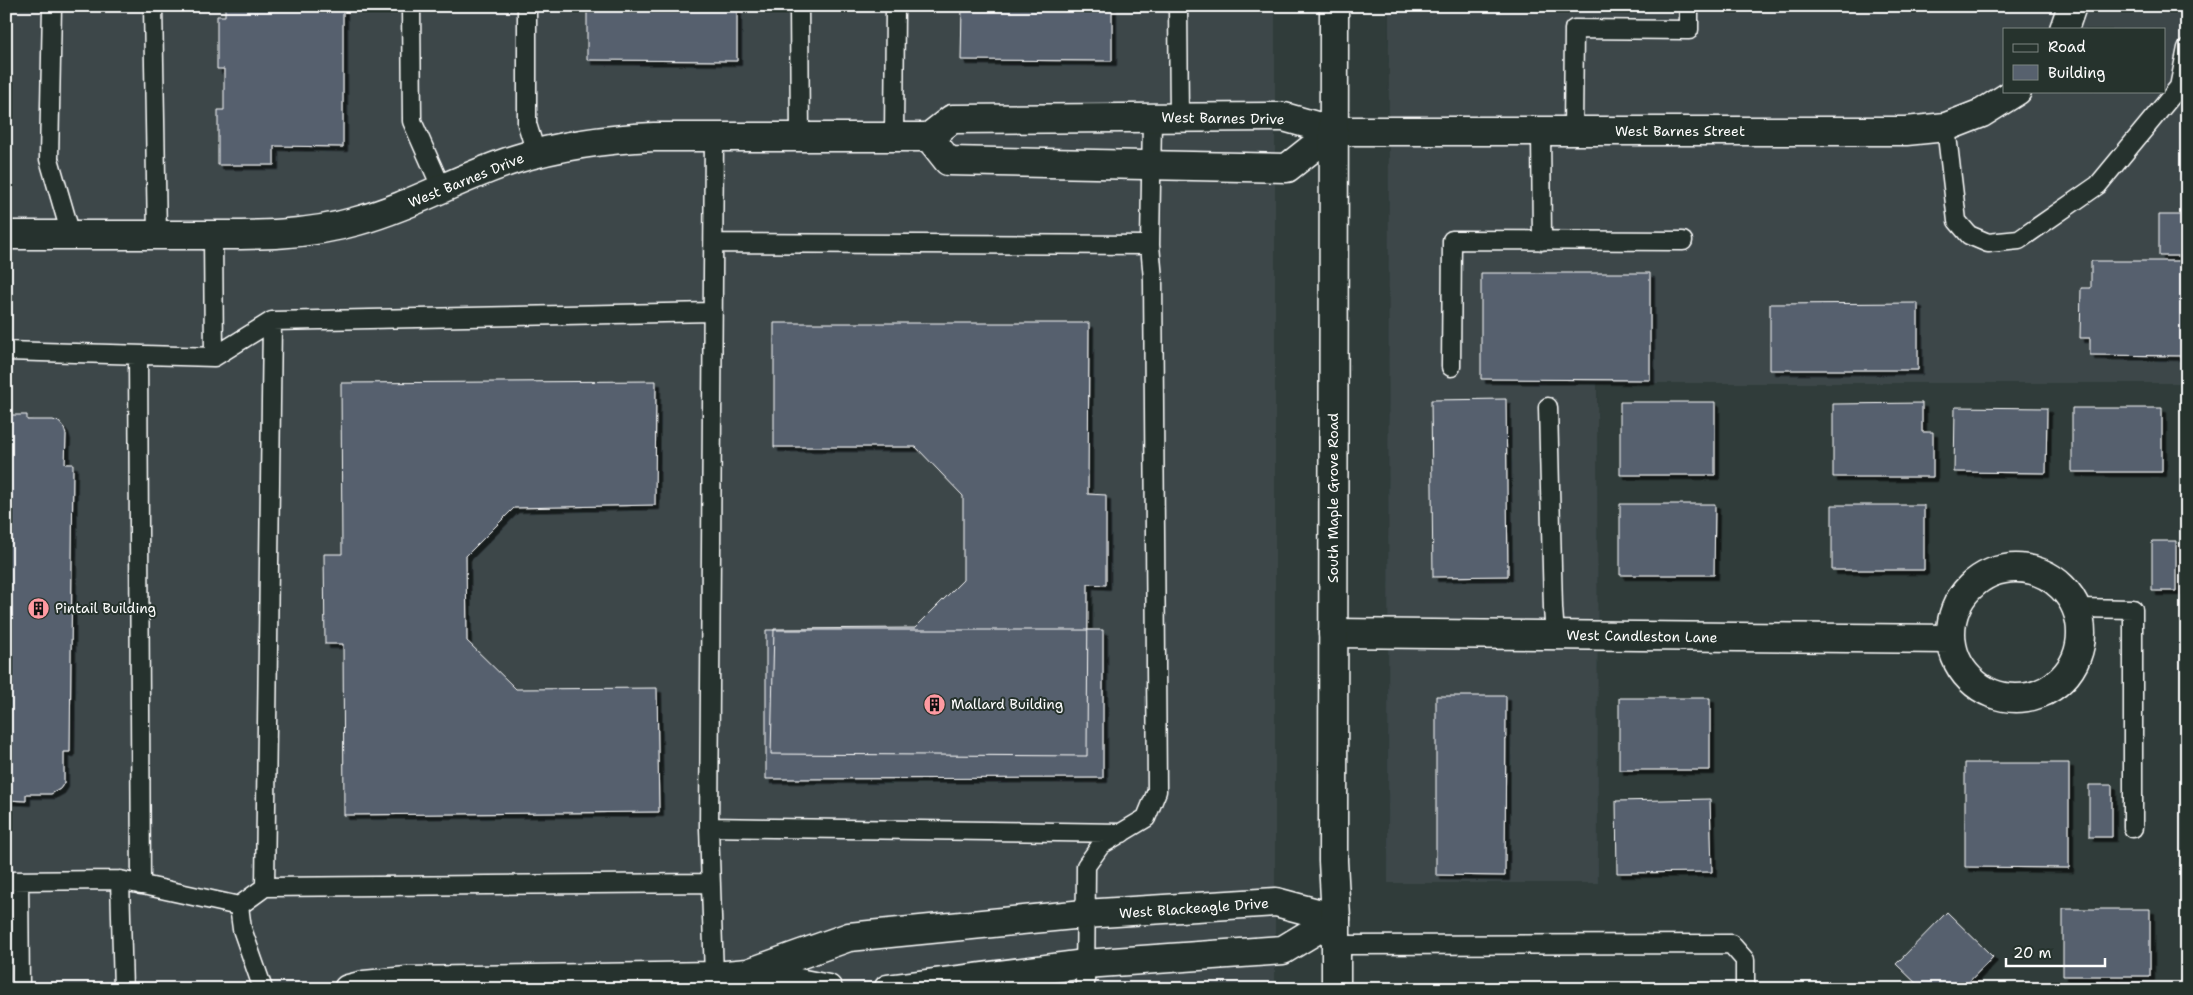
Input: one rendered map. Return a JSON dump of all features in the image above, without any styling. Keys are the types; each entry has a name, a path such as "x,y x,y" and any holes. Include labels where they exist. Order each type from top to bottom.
{"street":[{"name":"South Maple Grove Road","path":"1334,6 1333,861 1336,918 1336,989"},
{"path":"2064,28 2072,6"},
{"name":"West Barnes Street","path":"1334,131 1906,131 1946,127 1982,113 2015,92"},
{"name":"West Barnes Drive","path":"6,235 257,235 322,229 357,221 515,159 536,153 610,139 929,137 952,119 1284,117 1334,131"},
{"path":"929,137 948,160 1287,168 1334,131"},
{"path":"2011,567 2032,569 2051,577 2066,591 2077,608 2082,628 2080,651 2070,671 2053,687 2033,696 2010,698 1988,692 1970,679 1956,660 1951,639 1952,618 1960,599 1973,583 1991,572 2011,567"},
{"name":"West Candleston Lane","path":"1333,633 1951,639"},
{"name":"West Blackeagle Drive","path":"748,981 849,938 1084,914 1276,902 1336,918"},
{"path":"888,989 1085,977 1283,950 1336,918"},
{"name":"West Blackeagle Drive","path":"348,989 364,985 407,981 497,984 714,976 828,989"}],"lane":[{"path":"52,6 49,159 71,235"},
{"path":"153,6 157,235"},
{"path":"411,6 412,121 442,189"},
{"path":"527,6 527,124 536,153"},
{"path":"799,6 800,137"},
{"path":"894,137 895,6"},
{"path":"1178,6 1179,118"},
{"path":"1574,131 1574,29 1689,30 1689,6"},
{"path":"1946,127 1957,221 1968,235 1988,243 2019,240 2098,185 2179,87 2187,48"},
{"path":"1085,977 1084,914 1086,866 1101,846 1146,818 1157,791 1153,279 1150,245 1152,118"},
{"path":"1541,131 1542,240"},
{"path":"714,137 709,827 714,976"},
{"path":"214,235 214,357"},
{"path":"1451,367 1452,240 1683,241"},
{"path":"714,243 1150,245"},
{"path":"6,351 214,357 272,320 713,312"},
{"path":"265,886 272,320"},
{"path":"138,355 141,885"},
{"path":"1548,407 1555,635"},
{"path":"2077,608 2133,609 2133,828"},
{"path":"709,827 1122,833"},
{"path":"20,989 13,880 120,880 239,906 265,886 711,883"},
{"path":"120,880 123,989"},
{"path":"239,906 242,929 263,989"},
{"path":"1336,945 1731,944 1746,960 1745,989"}],"shaded area":[{"path":"6,6 1275,6 1275,989 6,989"},
{"path":"1389,6 2187,6 2187,383 1597,383 1598,883 1388,883"}],"building":[{"path":"225,6 343,6 343,147 274,146 274,165 218,165 218,110 224,110 224,69 217,69 217,16 225,16"},
{"path":"587,6 737,6 737,61 587,60"},
{"path":"962,6 1112,6 1112,61 961,60"},
{"path":"2159,215 2187,215 2187,256 2159,256"},
{"path":"2091,261 2187,261 2187,356 2090,355 2090,338 2080,338 2081,288 2091,288"},
{"path":"1481,273 1650,273 1650,380 1481,379"},
{"path":"1918,303 1918,370 1770,370 1770,304"},
{"path":"774,323 1089,323 1088,494 1106,495 1106,585 1088,584 1087,756 771,754 774,629 915,628 963,580 963,496 916,447 774,447"},
{"path":"656,381 655,505 514,508 466,556 467,641 516,689 657,688 659,812 344,815 343,644 325,644 324,554 342,554 341,383"},
{"path":"1506,399 1508,576 1433,577 1431,400"},
{"path":"1620,402 1715,402 1715,475 1620,475"},
{"path":"1922,403 1922,432 1933,432 1933,477 1833,477 1833,404"},
{"path":"1955,407 2047,408 2046,473 1954,472"},
{"path":"2072,408 2162,408 2162,472 2072,472"},
{"name":"Pintail Building","path":"6,415 27,415 27,420 53,420 59,422 64,428 66,435 65,464 73,464 70,752 64,752 64,783 60,789 51,794 26,794 26,801 6,800"},
{"path":"1620,504 1715,504 1714,575 1620,575"},
{"path":"1832,505 1924,505 1924,570 1832,570"},
{"path":"2152,541 2176,541 2176,591 2152,591"},
{"name":"Mallard Building","path":"766,630 1103,630 1103,778 766,779"},
{"path":"1436,696 1506,696 1505,876 1436,875"},
{"path":"1619,698 1710,698 1710,770 1619,770"},
{"path":"1965,763 2069,763 2069,868 1965,867"},
{"path":"2089,785 2112,785 2112,837 2089,837"},
{"path":"1710,799 1712,872 1617,873 1616,801"},
{"path":"2063,909 2150,909 2150,976 2063,976"},
{"path":"1947,912 1993,957 1962,989 1922,989 1896,964"}],"place":[{"name":"Pintail Building","path":"39,608"},
{"name":"Mallard Building","path":"935,704"}]}
